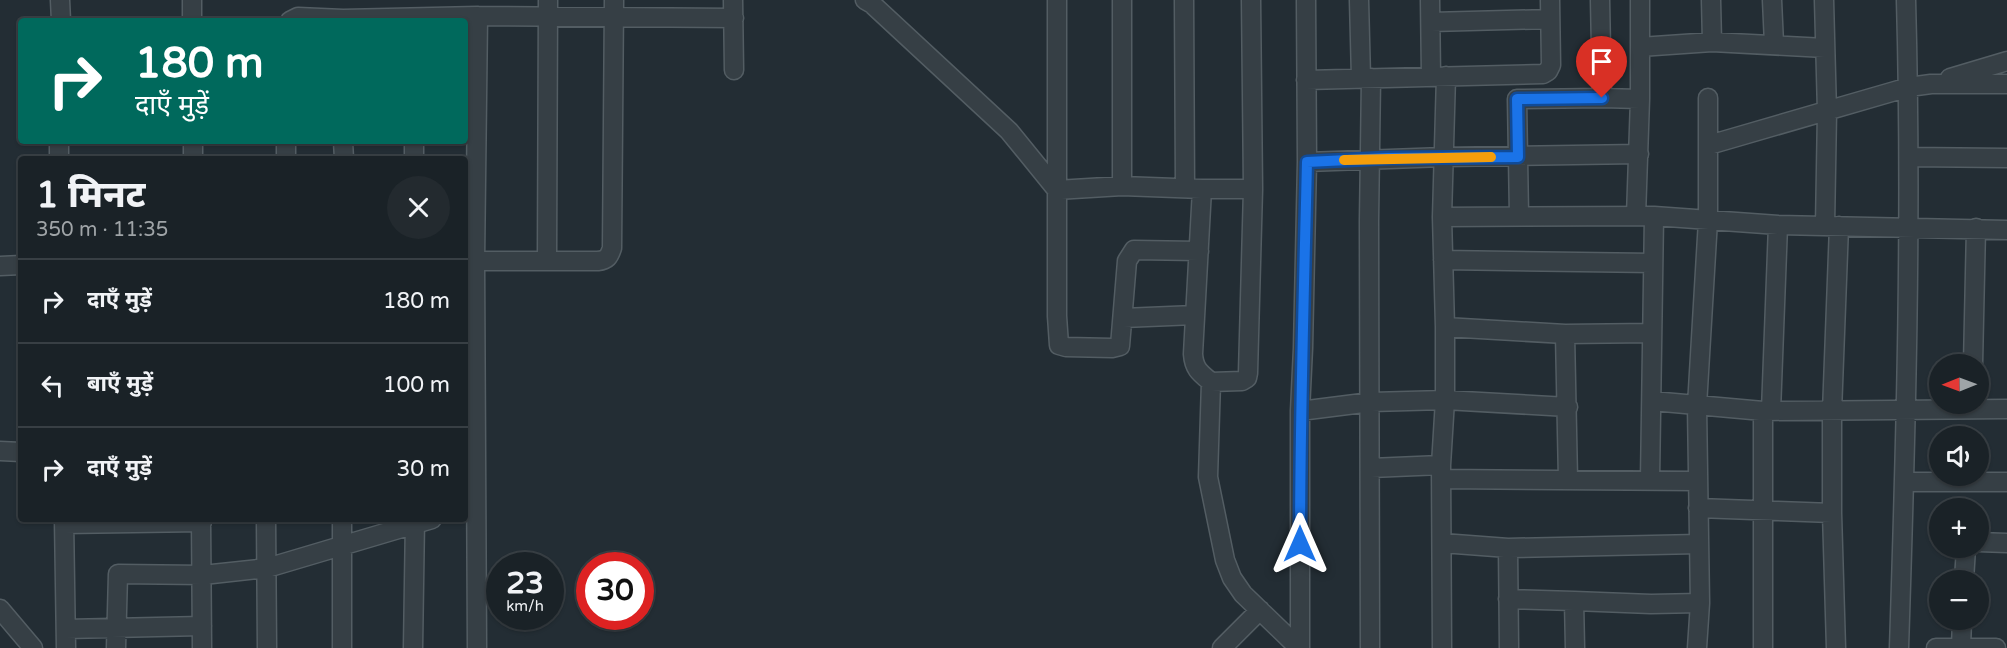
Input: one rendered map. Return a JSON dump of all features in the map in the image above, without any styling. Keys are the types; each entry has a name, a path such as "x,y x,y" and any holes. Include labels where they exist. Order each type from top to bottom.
{"street":[{"path":"60,0 61,18"},
{"path":"192,0 192,18"},
{"path":"865,0 993,115 1022,145 1057,190"},
{"path":"1057,0 1057,316 1059,345 1117,348 1120,346 1127,261 1134,250 1199,251"},
{"path":"1122,0 1122,186"},
{"path":"1184,0 1193,189 1199,251 1193,354 1198,372 1211,382 1242,381 1247,378 1253,189 1251,0"},
{"path":"1300,648 1300,411 1307,162 1306,0"},
{"path":"1359,0 1370,158 1370,648"},
{"path":"1430,0 1444,157 1442,217 1445,400 1442,472 1442,648"},
{"path":"1306,80 1543,74 1548,71 1551,57 1550,0"},
{"path":"1600,0 1602,98"},
{"path":"1640,0 1639,154 1645,216 1653,263 1650,480"},
{"path":"1711,0 1712,42"},
{"path":"1772,0 1774,44"},
{"path":"1824,0 1832,226 1832,513 1836,648"},
{"path":"1899,648 1907,410 1910,157 1906,0"},
{"path":"547,260 548,9"},
{"path":"437,18 548,9 734,9 734,70"},
{"path":"470,261 605,260 610,256 612,248 614,9"},
{"path":"477,648 471,506 470,261 478,16"},
{"path":"296,18 313,18"},
{"path":"1431,22 1550,19"},
{"path":"1640,47 1712,42 1825,48"},
{"path":"1931,84 2007,61"},
{"path":"1515,75 1519,216"},
{"path":"1708,145 1909,87 1931,84 2007,84"},
{"path":"1517,99 1640,99"},
{"path":"1697,648 1700,603 1697,406 1708,220 1708,99"},
{"path":"1307,162 1370,158 1639,154"},
{"path":"1910,157 2007,158"},
{"path":"1057,190 1122,186 1253,189"},
{"path":"1442,217 1645,216 1778,225 2007,230"},
{"path":"1762,648 1763,510 1778,225"},
{"path":"1973,354 1976,228"},
{"path":"1443,260 1653,263"},
{"path":"0,266 18,265"},
{"path":"1123,318 1196,315"},
{"path":"1444,327 1565,334 1652,333"},
{"path":"1565,334 1568,480"},
{"path":"1211,382 1208,477 1225,560 1232,578 1243,594 1300,648"},
{"path":"1300,411 1371,402 1445,400 1568,406"},
{"path":"1652,401 1767,411 1832,412 1929,409"},
{"path":"1989,407 2007,409"},
{"path":"0,451 18,452"},
{"path":"1371,468 1568,480 1698,481"},
{"path":"1904,482 2007,482"},
{"path":"1698,508 1832,513"},
{"path":"64,522 66,648"},
{"path":"202,522 202,648"},
{"path":"266,522 267,648"},
{"path":"342,522 342,648"},
{"path":"116,648 118,574 202,575 267,568 418,522"},
{"path":"413,648 421,522"},
{"path":"1442,543 1508,548 1699,544"},
{"path":"1989,543 2007,543"},
{"path":"1508,548 1509,648"},
{"path":"1508,599 1651,604 1700,603"},
{"path":"1574,601 1575,648"},
{"path":"0,609 33,648"},
{"path":"1222,648 1260,610"},
{"path":"66,629 202,626"},
{"path":"1950,647 1958,630"},
{"path":"1936,648 1996,648"}],"slow traffic":[{"path":"1344,160 1491,157"}],"route":[{"path":"1300,544 1300,411 1307,162 1388,158 1518,157 1517,99 1602,98"}]}
